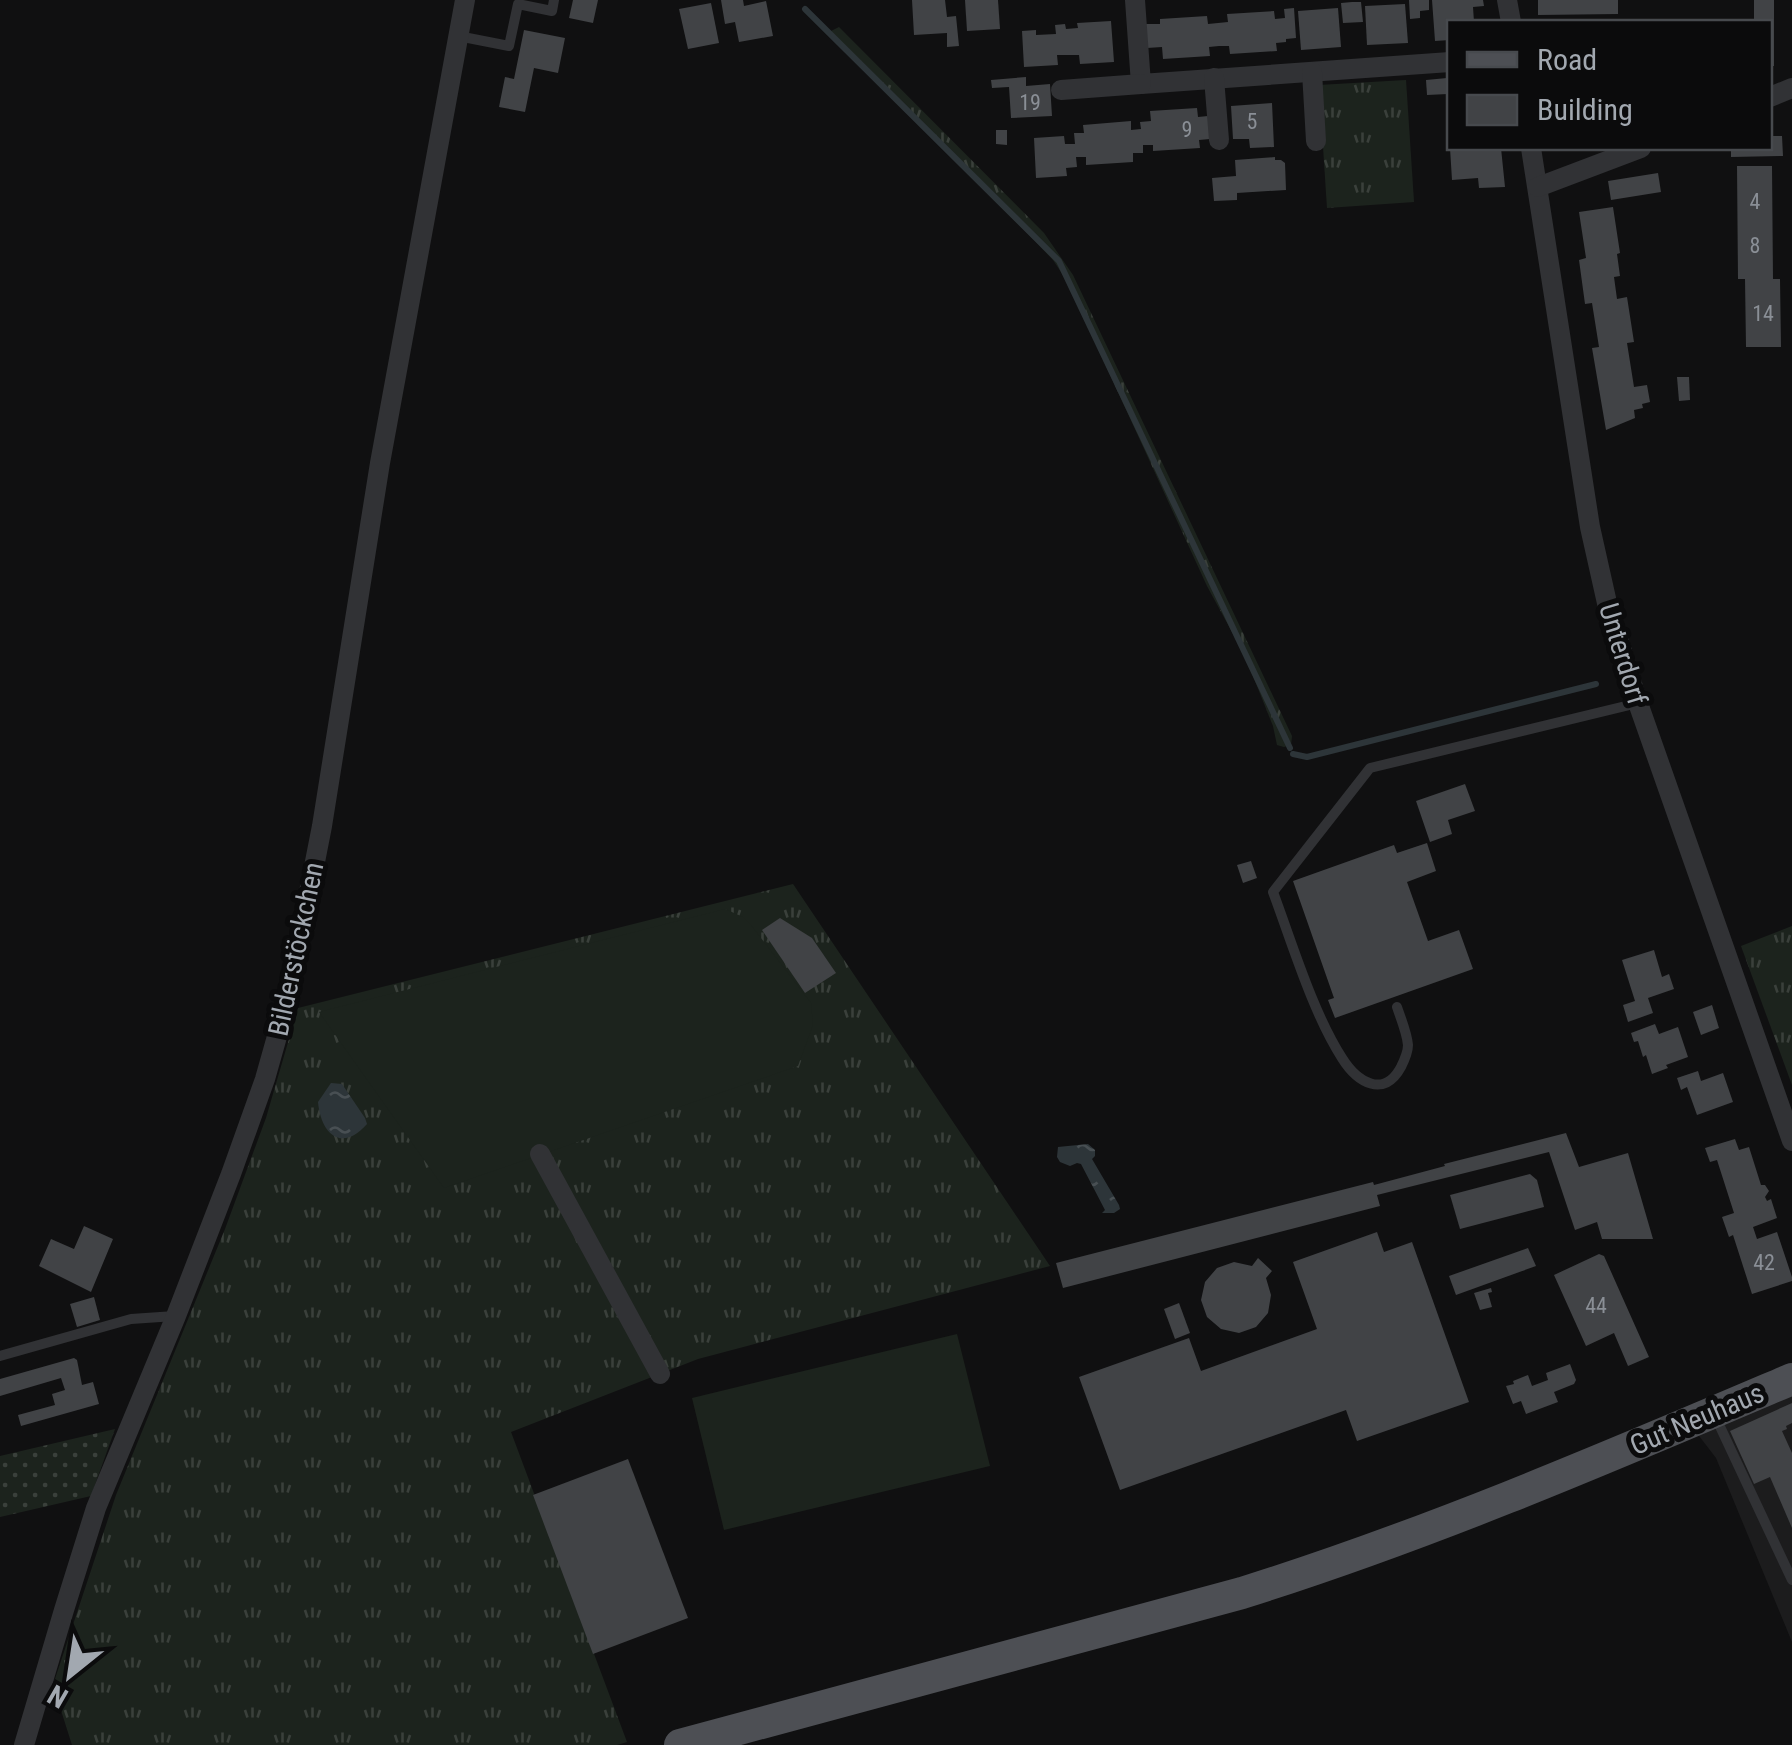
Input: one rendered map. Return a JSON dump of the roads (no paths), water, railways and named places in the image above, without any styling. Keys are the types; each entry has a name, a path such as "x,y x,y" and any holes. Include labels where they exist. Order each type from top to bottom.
{"main road":[{"name":"Gut Neuhaus","path":"680,1745 1258,1588 1386,1546 1792,1379"}],"street":[{"name":"Bilderstöckchen","path":"24,1745 96,1508 176,1316 248,1127 296,967 380,463 465,0"},
{"path":"1135,0 1141,84"},
{"path":"1061,90 1447,62"},
{"path":"1312,72 1316,141"},
{"path":"1214,78 1219,140"},
{"name":"Unterdorf","path":"1532,150 1595,556 1612,624 1792,1141"},
{"path":"1538,187 1636,150"},
{"path":"540,1154 660,1374"}],"lane":[{"path":"458,36 510,46 518,4 552,11 554,0"},
{"path":"1398,1008 1408,1046 1404,1063 1384,1086 1374,1086 1343,1060 1323,1022 1274,892 1331,817 1370,768 1638,703"},
{"path":"0,1356 131,1319 176,1316"},
{"path":"1713,1412 1792,1580"}],"water":[{"path":"331,1083 342,1084 367,1124 349,1137 334,1136 323,1123 318,1102"},
{"path":"1088,1144 1095,1150 1092,1159 1119,1205 1114,1213 1102,1213 1105,1210 1081,1164 1070,1166 1057,1157 1058,1147"}],"waterway":[{"path":"805,9 1059,261 1290,748"},
{"path":"1293,754 1307,757 1596,684"}]}
